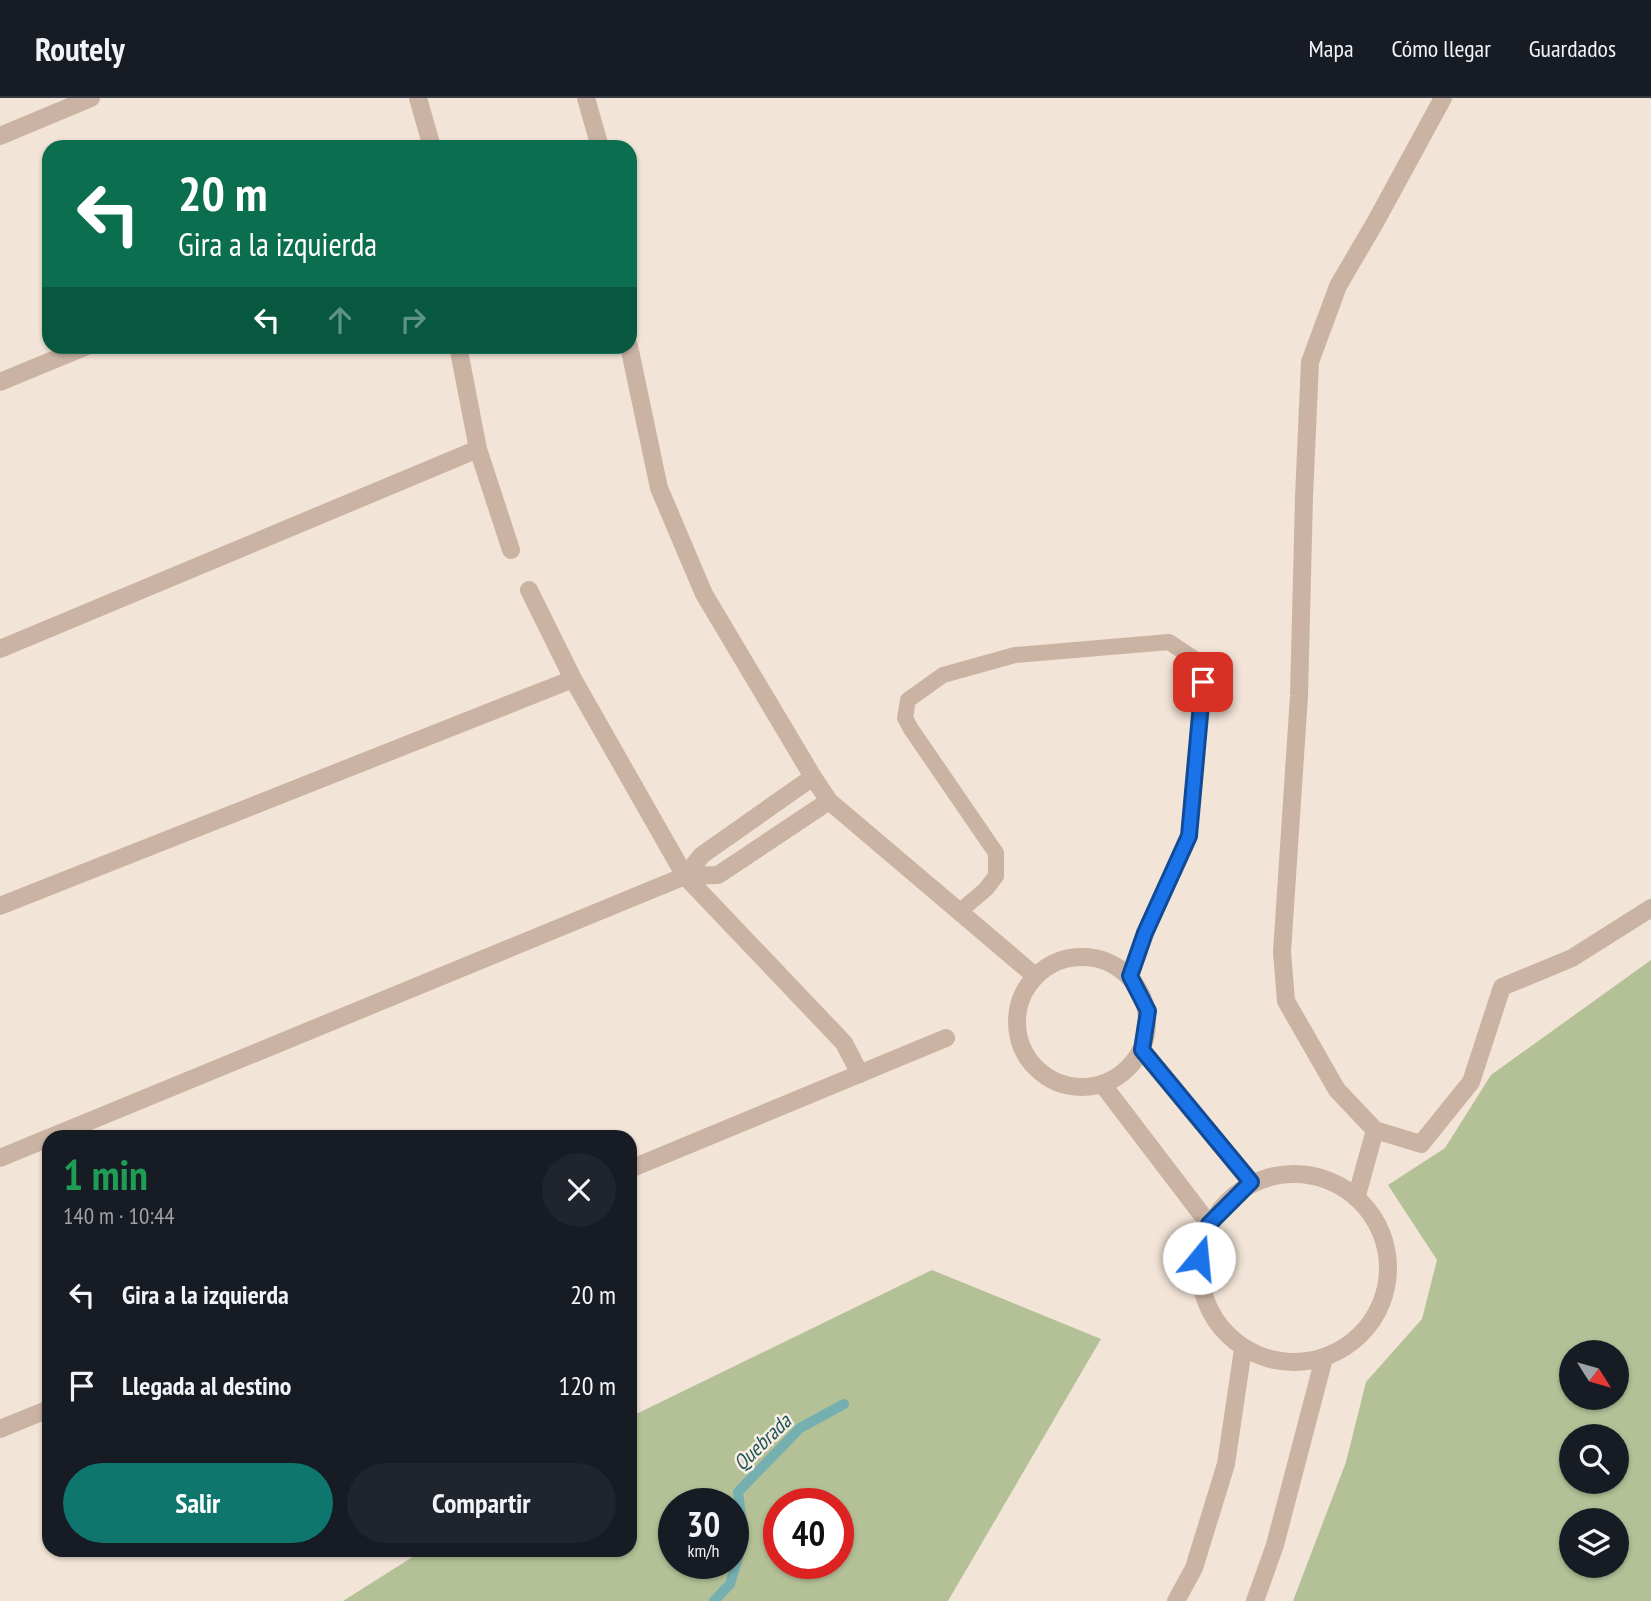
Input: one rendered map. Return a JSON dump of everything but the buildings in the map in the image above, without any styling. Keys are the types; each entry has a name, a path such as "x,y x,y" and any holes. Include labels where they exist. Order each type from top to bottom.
{"street":[{"path":"0,136 91,98"},
{"path":"418,98 430,140"},
{"path":"586,98 598,140"},
{"path":"1443,98 1338,286 1310,362 1299,696 1282,952 1286,1001 1337,1090 1375,1130 1421,1144 1471,1082 1502,987 1572,958 1651,908"},
{"path":"0,382 68,354"},
{"path":"460,354 478,449 512,550"},
{"path":"631,354 659,488 704,594 813,777 829,800 1034,975"},
{"path":"0,649 478,449"},
{"path":"529,590 573,679 685,876 844,1043 860,1074"},
{"path":"0,906 573,679"},
{"path":"685,876 702,855 813,777"},
{"path":"68,1130 685,876 718,875 829,800"},
{"path":"1100,957 1130,976 1148,1011 1142,1050 1126,1072 1103,1086 1059,1085 1025,1058 1015,1015 1034,975 1065,958 1100,957"},
{"path":"637,1166 946,1038"},
{"path":"1142,1050 1251,1182"},
{"path":"1103,1086 1209,1224"},
{"path":"1357,1195 1375,1130"},
{"path":"0,1158 42,1141"},
{"path":"1306,1172 1357,1195 1385,1236 1388,1286 1366,1330 1324,1358 1282,1362 1243,1349 1217,1325 1202,1293 1199,1258 1209,1224 1251,1182 1306,1172"},
{"path":"1175,1601 1195,1568 1226,1464 1243,1349"},
{"path":"1255,1601 1275,1545 1324,1358"},
{"path":"0,1429 42,1412"}],"lane":[{"path":"959,912 986,889 996,876 996,853 911,729 905,718 908,700 943,675 1015,655 1169,642 1193,658 1203,682 1189,836 1145,933 1130,976"}],"green space":[{"path":"1651,960 1651,1601 1293,1601 1346,1462 1366,1382 1422,1319 1437,1260 1388,1185 1445,1148 1491,1075"},
{"path":"932,1270 1101,1339 948,1601 343,1601 413,1557 637,1557 637,1414"}],"waterway":[{"name":"Quebrada","path":"714,1601 730,1584 744,1538 738,1492 800,1428 844,1404"}],"route":[{"path":"1199,1258 1209,1224 1251,1182 1142,1050 1148,1011 1130,976 1145,933 1189,836 1203,682"}]}
